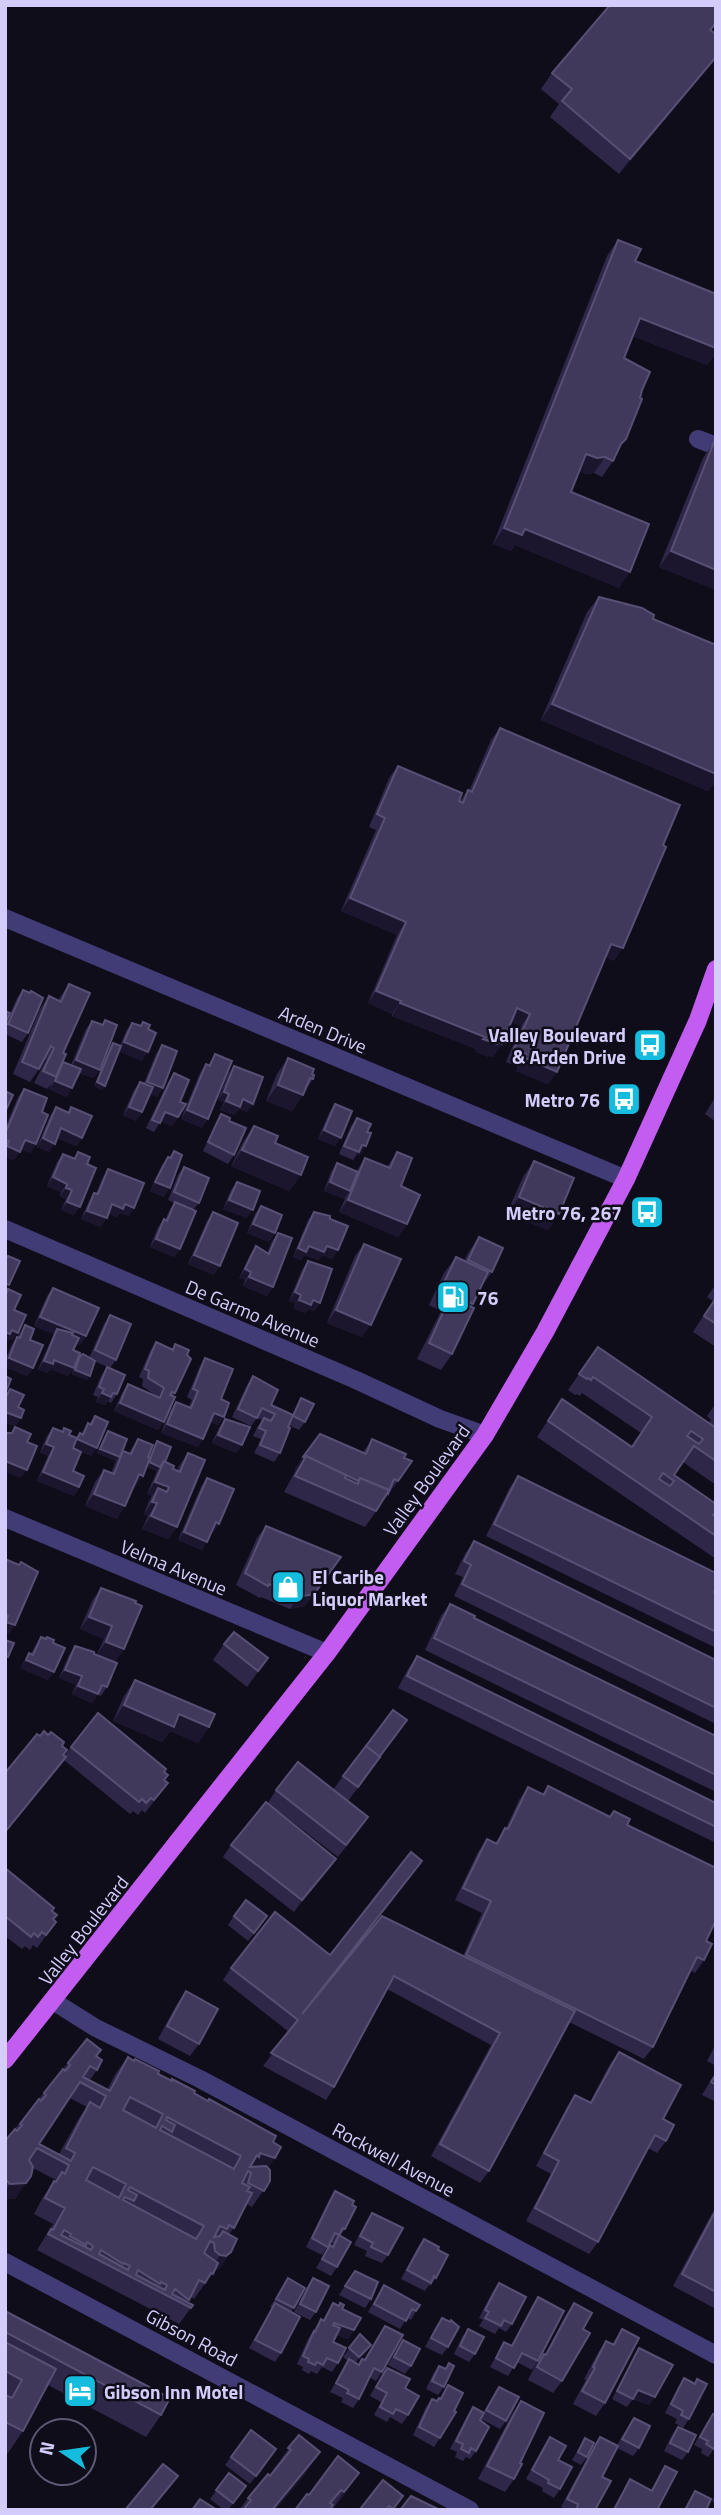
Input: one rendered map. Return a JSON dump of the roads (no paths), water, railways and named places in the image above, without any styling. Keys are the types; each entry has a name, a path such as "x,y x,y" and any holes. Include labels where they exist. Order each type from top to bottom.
{"main road":[{"name":"Valley Boulevard","path":"5,2060 327,1653 485,1435 545,1332 625,1179 698,1020 716,969"}],"street":[{"path":"698,439 716,446"},
{"name":"Arden Drive","path":"5,918 625,1179"},
{"name":"De Garmo Avenue","path":"5,1229 344,1374 440,1419 485,1435"},
{"name":"Velma Avenue","path":"5,1518 327,1653"},
{"name":"Rockwell Avenue","path":"53,2001 96,2028 212,2085 716,2355"},
{"name":"Gibson Road","path":"5,2262 470,2510"}],"place":[{"name":"Valley Boulevard & Arden Drive","path":"650,1045"},
{"name":"Metro 76","path":"624,1099"},
{"name":"Metro 76, 267","path":"647,1212"},
{"name":"76","path":"453,1297"},
{"name":"El Caribe Liquor Market","path":"288,1587"},
{"name":"Gibson Inn Motel","path":"80,2391"}]}
